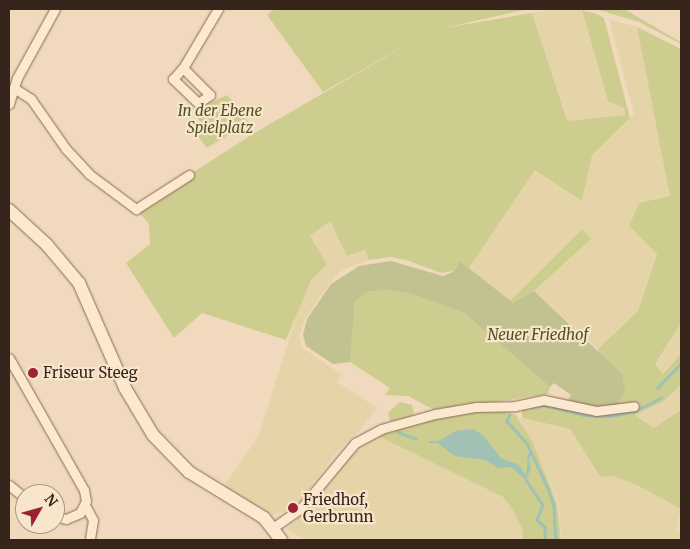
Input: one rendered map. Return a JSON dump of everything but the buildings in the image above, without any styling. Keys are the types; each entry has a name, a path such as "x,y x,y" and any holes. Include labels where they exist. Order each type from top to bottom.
{"street":[{"path":"9,104 14,88 55,9"},
{"path":"183,68 218,9"},
{"path":"14,88 31,99 82,167 136,209 189,175"},
{"path":"9,210 47,244 79,284 125,388 153,435 189,472 274,527 281,540"},
{"path":"9,358 84,490 85,505 93,520 90,540"},
{"path":"274,527 301,508 340,458 368,436 435,414 476,407 516,406 544,400 596,411 634,406"},
{"path":"65,517 72,518 85,505"}],"shaded area":[{"path":"555,9 582,10 608,101 624,108 625,115 566,121 532,13"},
{"path":"609,19 637,27 671,196 639,203 629,226 657,253 638,311 598,349 534,291 591,239 582,229 510,301 469,268 535,170 582,200 592,155 634,114"},
{"path":"330,221 347,256 365,250 369,260 342,270 331,281 305,319 299,336 303,348 342,375 337,382 377,408 360,430 335,454 301,500 288,511 272,515 224,487 259,435 301,301 311,280 327,264 310,236"},
{"path":"681,323 681,354 663,374 655,365"},
{"path":"681,385 681,410 669,420 654,428 634,414 664,401"},
{"path":"519,417 570,429 599,477 613,476 638,485 681,509 676,530 681,532 681,540 562,540 558,503"},
{"path":"473,429 483,435 501,458 519,465 526,476 528,457 531,468 526,480 511,467 498,468 485,460 455,456 436,442 456,431"},
{"path":"378,436 503,497 513,510 523,531 523,540 308,540 287,530 350,454"}],"green space":[{"path":"274,9 528,9 444,28 532,13 567,121 625,115 624,108 608,101 582,10 597,14 604,18 630,118 592,155 582,201 535,170 469,268 460,261 453,271 441,273 406,260 391,257 369,260 365,250 347,256 330,221 310,236 327,264 311,280 286,340 202,313 174,338 126,263 150,244 149,224 136,209 256,132 431,31 323,92 267,15"},
{"path":"624,9 681,42 681,44 639,22 599,10"},
{"path":"637,27 681,49 681,323 655,364 663,374 681,354 681,385 664,401 635,415 654,428 681,410 681,509 637,485 613,476 600,477 570,429 523,418 522,414 522,408 539,402 605,414 634,408 616,406 598,349 638,311 657,254 629,226 639,203 670,196"},
{"name":"In der Ebene Spielplatz","path":"227,95 249,122 207,148 194,131 202,125 196,116 206,105"},
{"path":"582,229 591,239 534,291 513,303 510,301"},
{"name":"Neuer Friedhof","path":"391,261 443,276 453,272 460,261 513,303 534,291 622,374 625,391 616,406 591,407 568,400 571,395 554,383 550,387 464,313 412,294 386,290 367,292 355,302 350,362 333,364 306,346 303,335 307,319 331,284 359,266"},
{"path":"386,290 412,294 464,313 550,387 548,394 436,411 408,396 385,395 390,388 350,362 355,302 367,292"},
{"path":"400,402 412,405 414,414 411,417 390,421 388,413"},
{"path":"496,409 516,415 533,443 557,504 561,540 523,540 523,531 513,510 503,497 378,436 439,417"}],"waterway":[{"path":"657,388 681,363"},
{"path":"532,407 544,405 584,415 611,416 635,411 661,398"},
{"path":"510,415 507,421 527,443 548,488 554,507 556,540"},
{"path":"398,432 416,439"},
{"path":"430,442 436,442"},
{"path":"528,457 530,452"},
{"path":"526,480 543,505 537,520 545,527 545,540"}],"place":[{"name":"Friseur Steeg","path":"33,373"},
{"name":"Friedhof, Gerbrunn","path":"293,508"}]}
